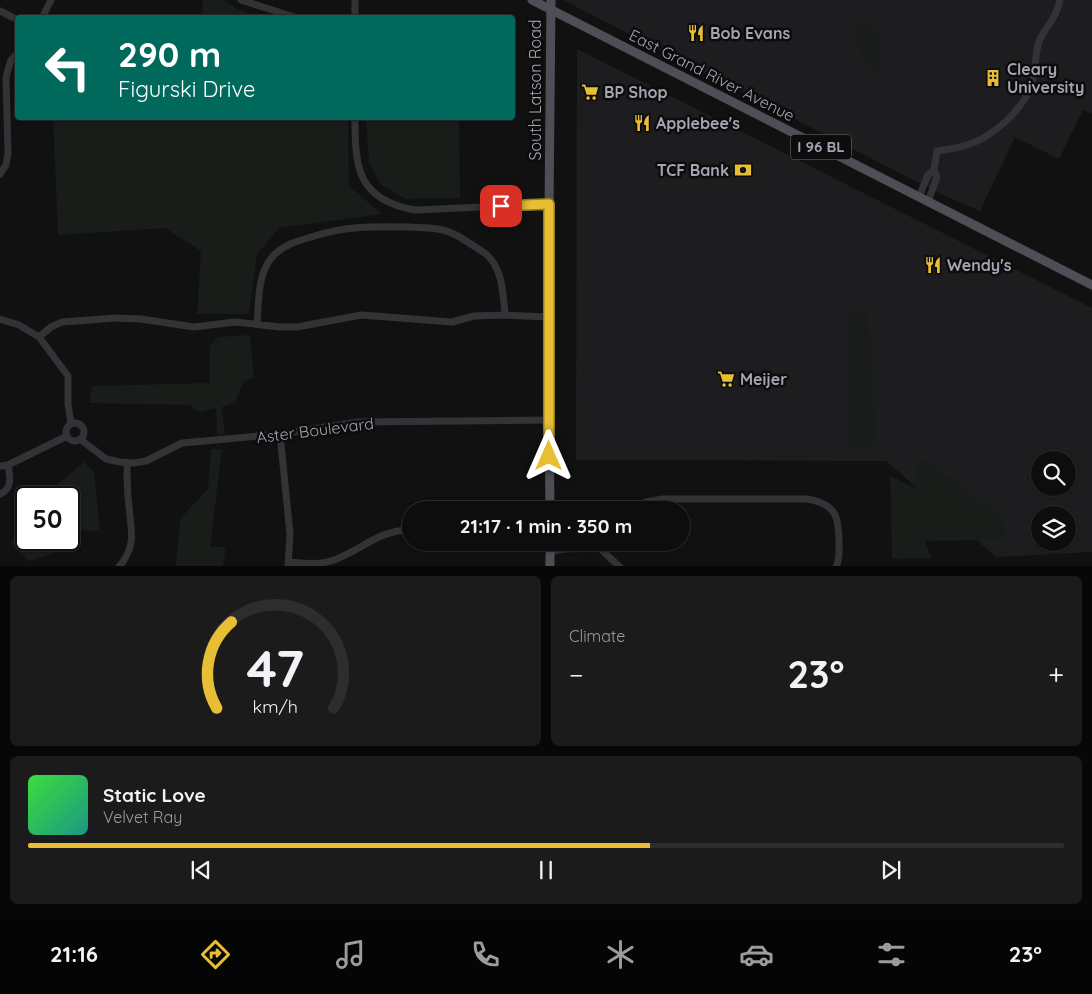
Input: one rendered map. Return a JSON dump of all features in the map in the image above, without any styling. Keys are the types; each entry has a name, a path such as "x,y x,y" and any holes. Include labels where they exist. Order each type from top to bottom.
{"main road":[{"name":"East Grand River Avenue","path":"532,0 550,5 928,202 1092,285"},
{"name":"South Latson Road","path":"550,5 548,317 550,501"},
{"path":"550,553 550,566"}],"street":[{"path":"44,15 51,0"},
{"path":"241,0 288,15"},
{"path":"355,0 355,15"},
{"path":"928,202 937,177 934,170 937,151 964,146 991,133 1004,124 1017,111 1032,84 1038,45 1043,32 1054,18 1060,0"},
{"path":"0,11 15,18"},
{"path":"0,174 6,165 8,153 6,76 11,60 15,56"},
{"path":"355,120 355,149 358,167 364,181 375,195 388,203 415,210 549,204"},
{"path":"919,197 928,175 934,170"},
{"path":"256,324 263,269 274,255 291,242 348,228 376,226 430,227 453,233 486,255 497,268 502,285 505,314"},
{"path":"39,337 51,327 62,322 78,320 141,319 194,327 235,322 270,327 297,327 361,315 452,322 474,316 505,314 548,317"},
{"path":"0,319 19,325 39,337 68,376 68,404 71,424"},
{"name":"Aster Boulevard","path":"127,463 146,461 182,443 280,434 358,422 549,420"},
{"path":"77,423 82,427 84,434 80,439 73,441 67,436 66,429 71,424 77,423"},
{"path":"280,434 290,534 288,564 313,564 331,561 381,535 392,531 402,530"},
{"path":"0,466 8,465 67,436"},
{"path":"80,439 106,459 127,463 129,509 133,531 127,554 119,566"},
{"path":"0,494 8,489 10,483 8,465"},
{"path":"652,501 663,499 807,499 820,501 831,508 836,515 839,527 839,560 836,566"},
{"path":"550,553 554,551"},
{"path":"604,551 620,566"}],"shaded area":[{"path":"203,0 224,0 237,9 257,15 201,15"},
{"path":"563,0 1092,0 1092,113 1083,110 1059,159 1015,137 980,211 939,193"},
{"path":"872,25 878,34 880,70 869,69 861,56 852,27"},
{"path":"577,49 1092,308 1092,552 996,557 886,461 576,460"},
{"path":"53,120 348,120 349,186 382,214 279,228 257,254 249,314 197,314 201,251 165,228 58,235"},
{"path":"366,120 459,120 460,198 406,199 381,185 369,162"},
{"path":"849,313 868,313 876,445 848,446"},
{"path":"250,335 254,377 243,382 235,403 222,407 225,434 217,435 216,408 199,412 190,405 89,403 92,386 210,383 210,346 218,337"},
{"path":"211,449 222,449 210,547 226,547 223,566 176,566 180,519 208,489"},
{"path":"923,459 1003,517 1006,540 925,541 931,558 892,559 890,476 915,488 915,465"},
{"path":"84,462 94,472 100,531 80,530 80,486 55,486"},
{"path":"15,537 15,548 11,544"},
{"path":"18,551 62,551 29,561"}],"place":[{"name":"Bob Evans","path":"696,33"},
{"name":"Cleary University","path":"993,78"},
{"name":"BP Shop","path":"590,92"},
{"name":"Applebee's","path":"642,123"},
{"name":"TCF Bank","path":"743,170"},
{"name":"Wendy's","path":"933,265"},
{"name":"Meijer","path":"726,379"}],"route":[{"path":"501,206 549,204 549,456"}]}
